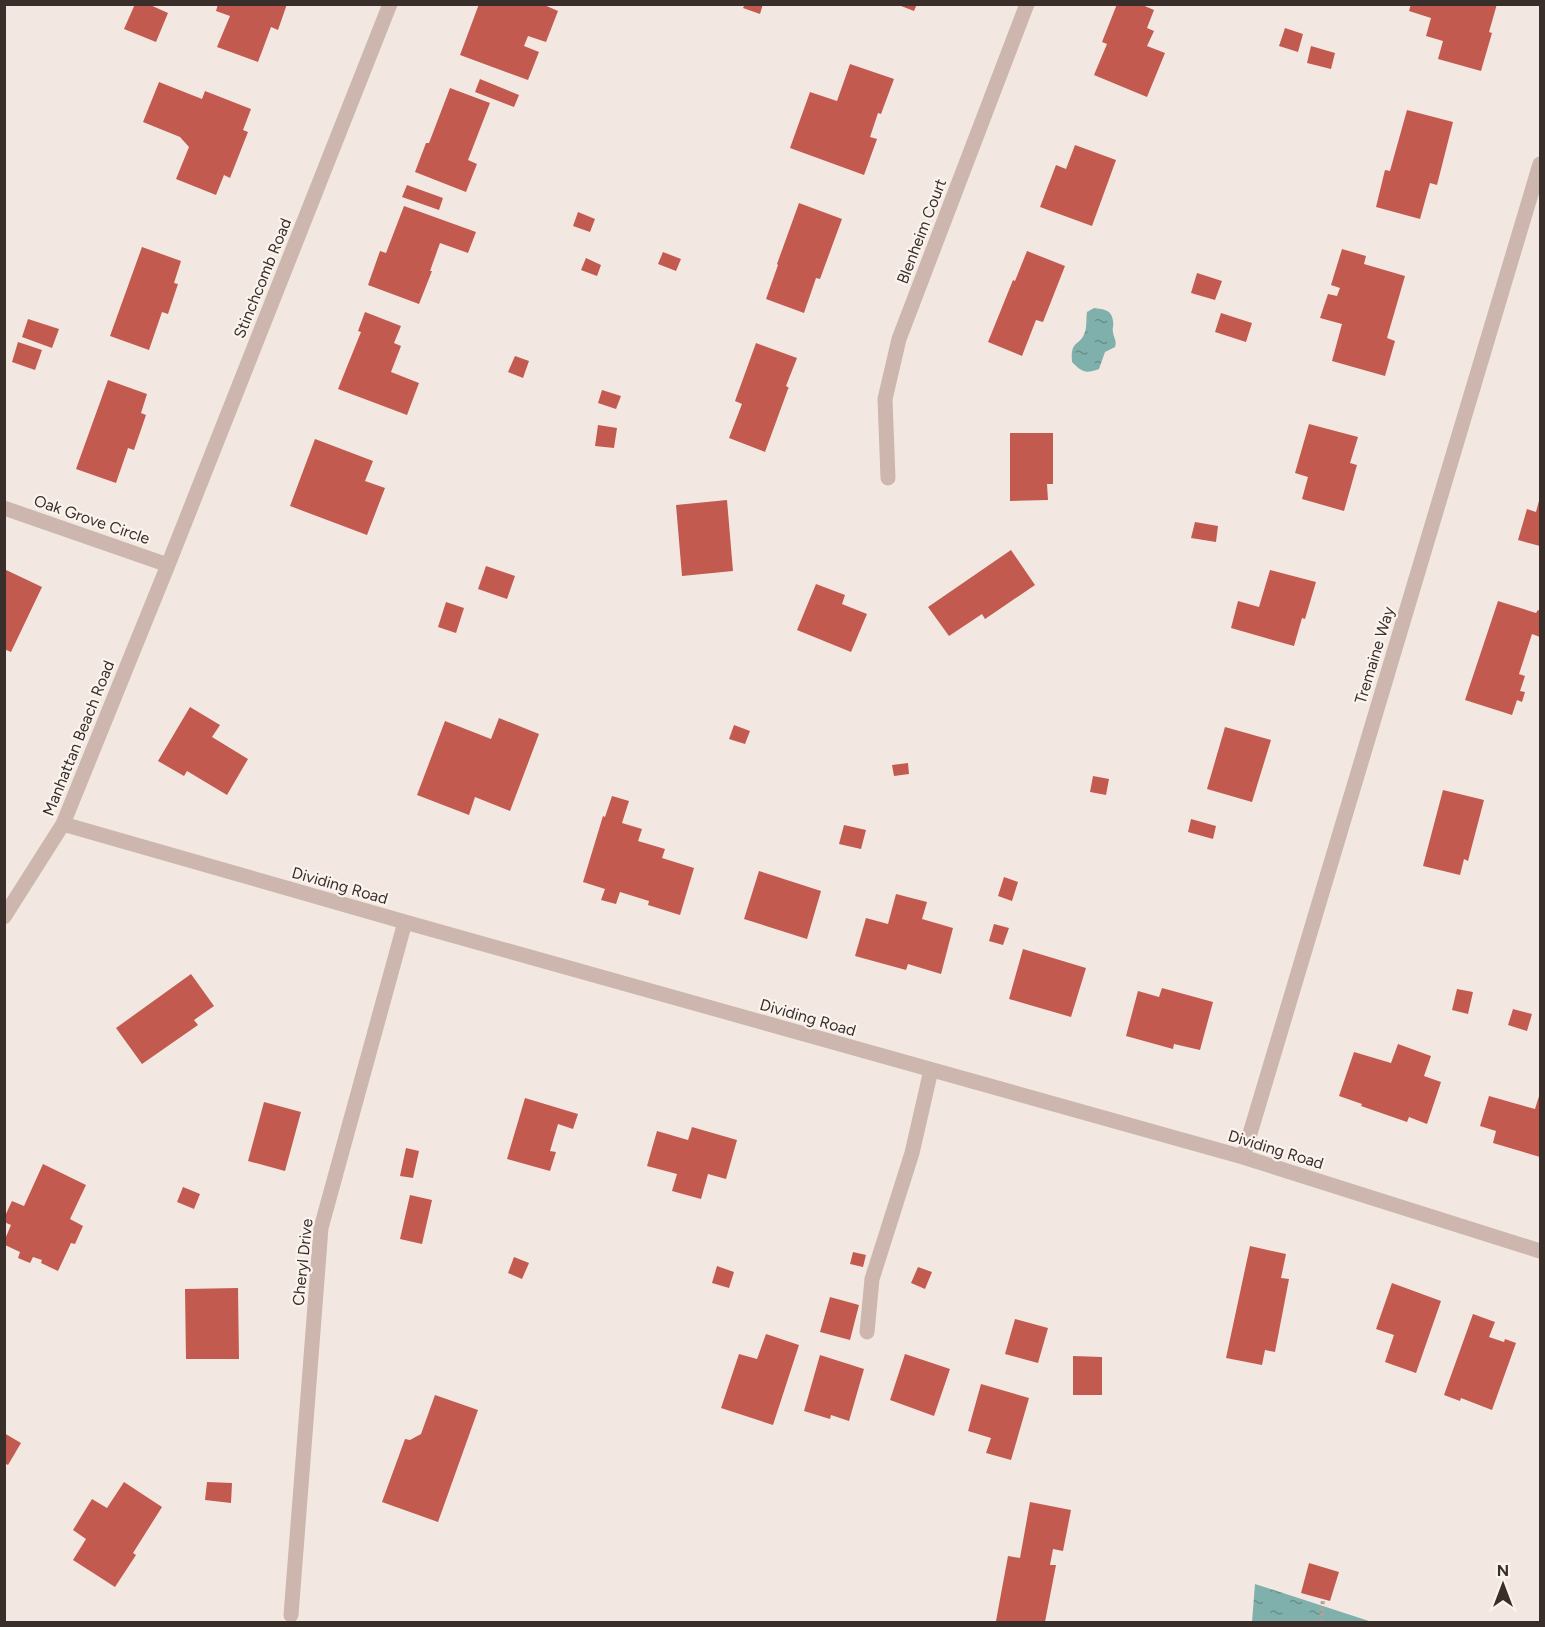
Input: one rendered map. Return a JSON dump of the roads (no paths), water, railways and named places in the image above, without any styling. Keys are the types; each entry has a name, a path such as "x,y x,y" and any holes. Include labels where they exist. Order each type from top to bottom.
{"street":[{"name":"Stinchcomb Road","path":"168,565 390,4"},
{"name":"Blenheim Court","path":"888,478 885,399 899,339 1027,4"},
{"name":"Tremaine Way","path":"1243,1157 1540,164"},
{"name":"Oak Grove Circle","path":"4,508 168,565"},
{"name":"Manhattan Beach Road","path":"4,917 63,824 168,565"},
{"name":"Dividing Road","path":"63,824 1243,1157 1540,1251"},
{"name":"Cheryl Drive","path":"291,1615 321,1228 405,922"},
{"path":"867,1332 872,1279 912,1153 931,1070"}],"water":[{"path":"1094,308 1111,314 1116,345 1105,352 1099,369 1087,372 1072,362 1072,350 1085,332 1087,312"},
{"path":"1255,1584 1372,1622 1252,1622"}]}
